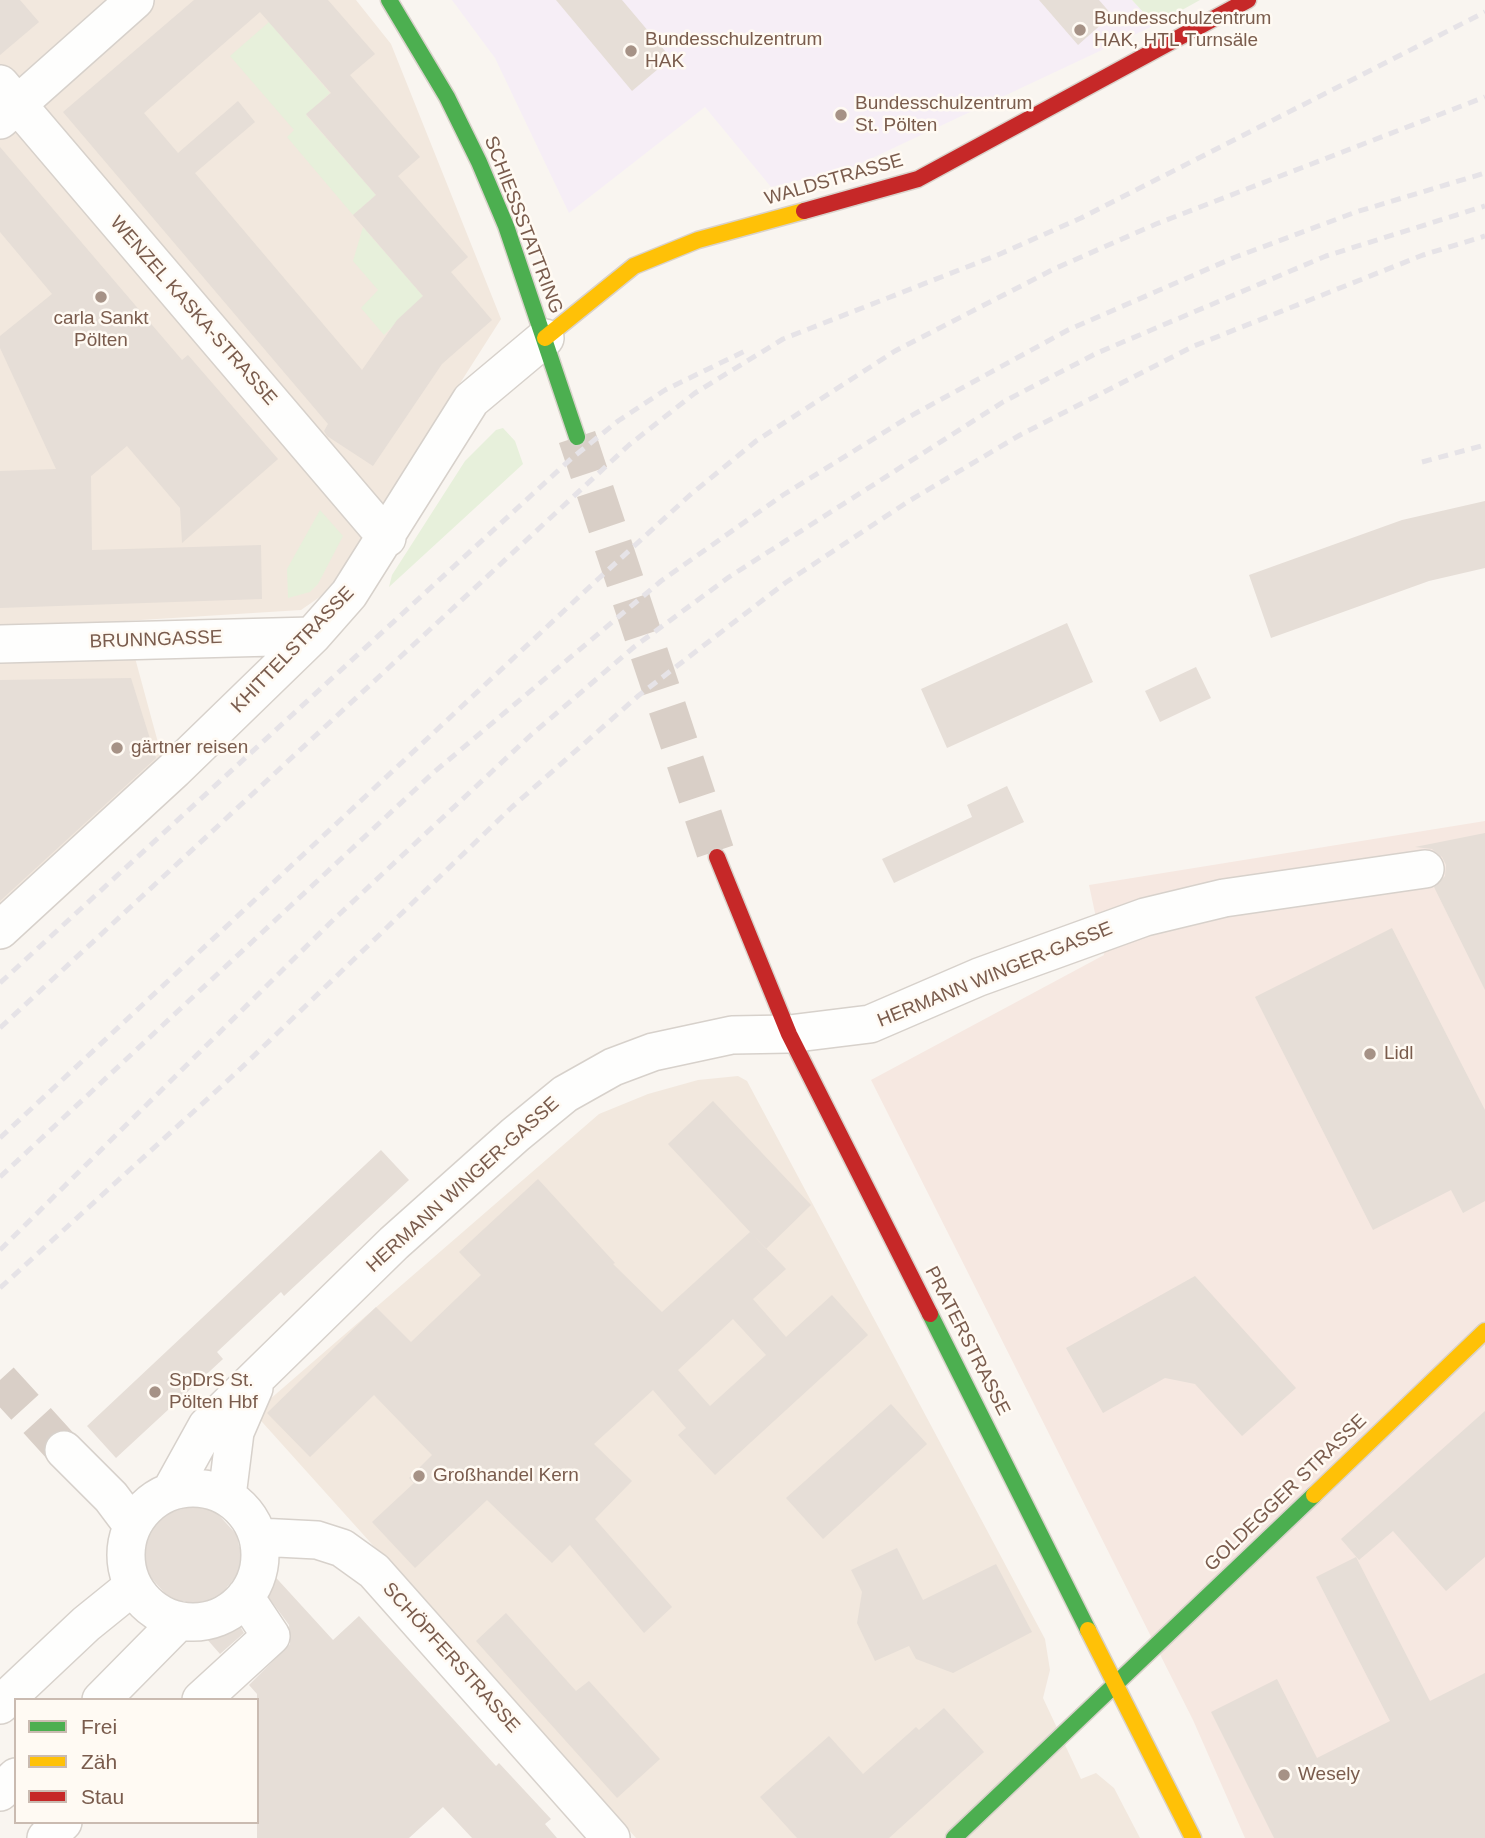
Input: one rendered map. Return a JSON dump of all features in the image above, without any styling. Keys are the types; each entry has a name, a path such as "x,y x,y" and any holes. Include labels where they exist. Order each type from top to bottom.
{"main road":[{"name":"SCHIESSSTATTRING","path":"389,0 447,97 479,162 545,338 577,438"},
{"name":"WALDSTRASSE","path":"545,338 634,265 698,240 918,179 1248,0"},
{"name":"PRATERSTRASSE","path":"716,857 789,1034 1193,1838"},
{"name":"GOLDEGGER STRASSE","path":"954,1838 1485,1331"}],"street":[{"path":"6,103 135,0"},
{"name":"WENZEL KASKA-STRASSE","path":"6,103 387,538"},
{"name":"KHITTELSTRASSE","path":"0,930 174,770 312,636 349,594 387,538 471,400 545,338"},
{"name":"BRUNNGASSE","path":"0,644 312,636"},
{"name":"HERMANN WINGER-GASSE","path":"171,1490 207,1426 394,1243 565,1094 613,1067 653,1052 733,1035 789,1034 870,1024 979,977 1145,917 1224,898 1426,869"},
{"name":"HERMANN WINGER-GASSE","path":"227,1496 235,1432 260,1375"},
{"path":"64,1450 111,1497 132,1525"},
{"path":"189,1486 227,1496 240,1506 258,1537 259,1569 245,1598 227,1614 204,1622 179,1621 152,1609 133,1586 126,1566 126,1545 132,1525 148,1504 171,1490 189,1486"},
{"name":"SCHÖPFERSTRASSE","path":"258,1537 317,1540 342,1548 374,1571 611,1838"},
{"path":"0,1705 86,1624 133,1586"},
{"path":"203,1698 271,1636 245,1598"},
{"path":"103,1698 179,1621"},
{"path":"0,1792 14,1779"},
{"path":"46,1838 61,1824"}],"shaded area":[{"path":"0,0 356,0 391,44 501,319 327,592 301,610 125,621 163,761 0,908"},
{"name":"Bundesschulzentrum St. Pölten","path":"452,0 1132,0 1155,25 851,168 771,187 705,107 569,213 495,58"},
{"path":"1485,821 1485,1838 1245,1838 1193,1720 871,1080 1104,955 1089,885"},
{"path":"738,1076 747,1081 1045,1639 1050,1670 1043,1698 1081,1779 1096,1773 1114,1788 1140,1838 636,1838 254,1413 599,1114 648,1094 698,1080"}],"green space":[{"path":"1132,0 1200,0 1155,25"},
{"path":"269,22 330,93 306,115 376,195 353,215 287,137 294,130 230,56"},
{"path":"363,227 423,296 384,335 361,308 378,290 353,261"},
{"path":"503,428 515,441 523,464 389,587 392,575 465,461 496,430"},
{"path":"320,510 343,536 318,584 310,592 288,598 287,569"}],"building":[{"path":"0,0 20,0 39,22 0,55"},
{"path":"194,0 328,0 375,54 350,75 420,157 398,176 468,257 451,272 492,320 442,364 373,466 327,436 324,431 328,424 63,112","holes":["260,12 331,93 306,114 376,195 353,215 423,296 397,320 362,370 195,173 255,122 238,101 178,153 144,113"]},
{"name":"Bundesschulzentrum HAK","path":"556,0 622,0 671,58 632,91"},
{"name":"Bundesschulzentrum HAK, HTL Turnsäle","path":"1039,0 1099,0 1112,15 1078,45"},
{"path":"0,147 182,360 188,355 278,459 182,543 180,508 127,446 91,476 92,550 261,545 262,599 0,608 0,471 56,469 0,348 0,336 52,294 0,232"},
{"path":"1485,501 1485,568 1429,581 1271,638 1249,575 1402,520"},
{"path":"1067,623 1093,682 947,748 921,689"},
{"path":"1196,667 1211,698 1160,722 1145,691"},
{"path":"131,678 156,758 0,901 0,680"},
{"path":"1007,786 1024,822 894,883 882,859 972,817 967,805"},
{"path":"1485,833 1485,990 1434,887 1445,876 1446,865 1442,857 1432,849 1415,847"},
{"name":"Lidl","path":"1392,928 1485,1110 1485,1201 1463,1213 1451,1190 1373,1230 1255,997"},
{"path":"713,1101 811,1205 766,1249 668,1144"},
{"path":"381,1150 409,1180 284,1296 281,1292 217,1352 223,1359 116,1458 87,1426"},
{"path":"538,1179 615,1263 613,1264 662,1312 750,1232 786,1269 753,1299 786,1337 832,1295 868,1335 715,1475 678,1435 686,1428 653,1390 594,1444 632,1481 595,1519 672,1607 644,1633 570,1545 552,1563 487,1500 415,1568 372,1522 414,1483 409,1478 432,1455 374,1395 310,1457 267,1413 376,1307 411,1342 481,1275 459,1252","holes":["733,1319 766,1355 710,1406 678,1370"]},
{"path":"1195,1276 1296,1388 1242,1436 1195,1384 1165,1378 1103,1413 1066,1348"},
{"path":"891,1404 927,1444 823,1539 786,1498"},
{"path":"1485,1411 1485,1557 1446,1591 1393,1531 1359,1560 1341,1539"},
{"path":"196,1490 237,1535 239,1546 246,1554 258,1558 333,1640 359,1616 496,1766 499,1763 551,1819 545,1824 557,1838 472,1838 443,1807 409,1838 257,1838 259,1698 249,1685 290,1644 289,1625 255,1579 244,1576 234,1579 227,1587 224,1599 244,1633 220,1654 198,1629 199,1616 194,1607 184,1601 172,1601 123,1547 145,1541 151,1533 152,1521 164,1510 172,1512 182,1509"},
{"path":"897,1548 923,1600 996,1564 1032,1632 953,1673 916,1659 909,1646 875,1661 857,1623 862,1592 851,1570"},
{"path":"1356,1557 1430,1701 1485,1673 1485,1838 1274,1838 1211,1712 1277,1679 1317,1758 1390,1721 1316,1577"},
{"path":"506,1613 576,1691 589,1681 660,1759 617,1798 476,1641"},
{"path":"944,1708 984,1752 889,1838 797,1838 760,1797 829,1736 863,1774 916,1727 919,1730"}],"tunnel":[{"path":"577,437 717,857"},
{"path":"0,1380 64,1450"}],"railway":[{"path":"0,1028 629,445 695,393 783,339 1000,254 1081,218 1485,12"},
{"path":"0,1138 597,580 690,495 756,441 895,351 1054,269 1156,224 1485,97"},
{"path":"0,1177 433,773 661,581 783,495 907,418 1068,330 1233,258 1356,212 1485,173"},
{"path":"0,1250 330,923 531,735 634,647 729,577 1003,402 1097,353 1326,256 1485,206"},
{"path":"0,1288 237,1072 512,807 638,696 785,583 909,501 1020,435 1194,346 1423,255 1485,236"},
{"path":"0,983 572,458 618,421 665,390 747,350"},
{"path":"1422,462 1485,445"}],"traffic: fast":[{"path":"389,0 447,97 479,162 506,226 577,437"},
{"path":"930,1314 1088,1630"},
{"path":"954,1838 1314,1495"}],"traffic: slow":[{"path":"545,338 634,266 698,240 804,211"},
{"path":"1314,1495 1485,1331"},
{"path":"1088,1630 1193,1838"}],"traffic: jam":[{"path":"804,211 918,179 1248,0"},
{"path":"717,857 789,1034 930,1314"}],"place":[{"name":"Bundesschulzentrum HAK, HTL Turnsäle","path":"1080,30"},
{"name":"Bundesschulzentrum HAK","path":"631,51"},
{"name":"Bundesschulzentrum St. Pölten","path":"841,115"},
{"name":"carla Sankt Pölten","path":"101,297"},
{"name":"gärtner reisen","path":"117,748"},
{"name":"Lidl","path":"1370,1054"},
{"name":"SpDrS St. Pölten Hbf","path":"155,1392"},
{"name":"Großhandel Kern","path":"419,1476"},
{"name":"Wesely","path":"1284,1775"}]}
